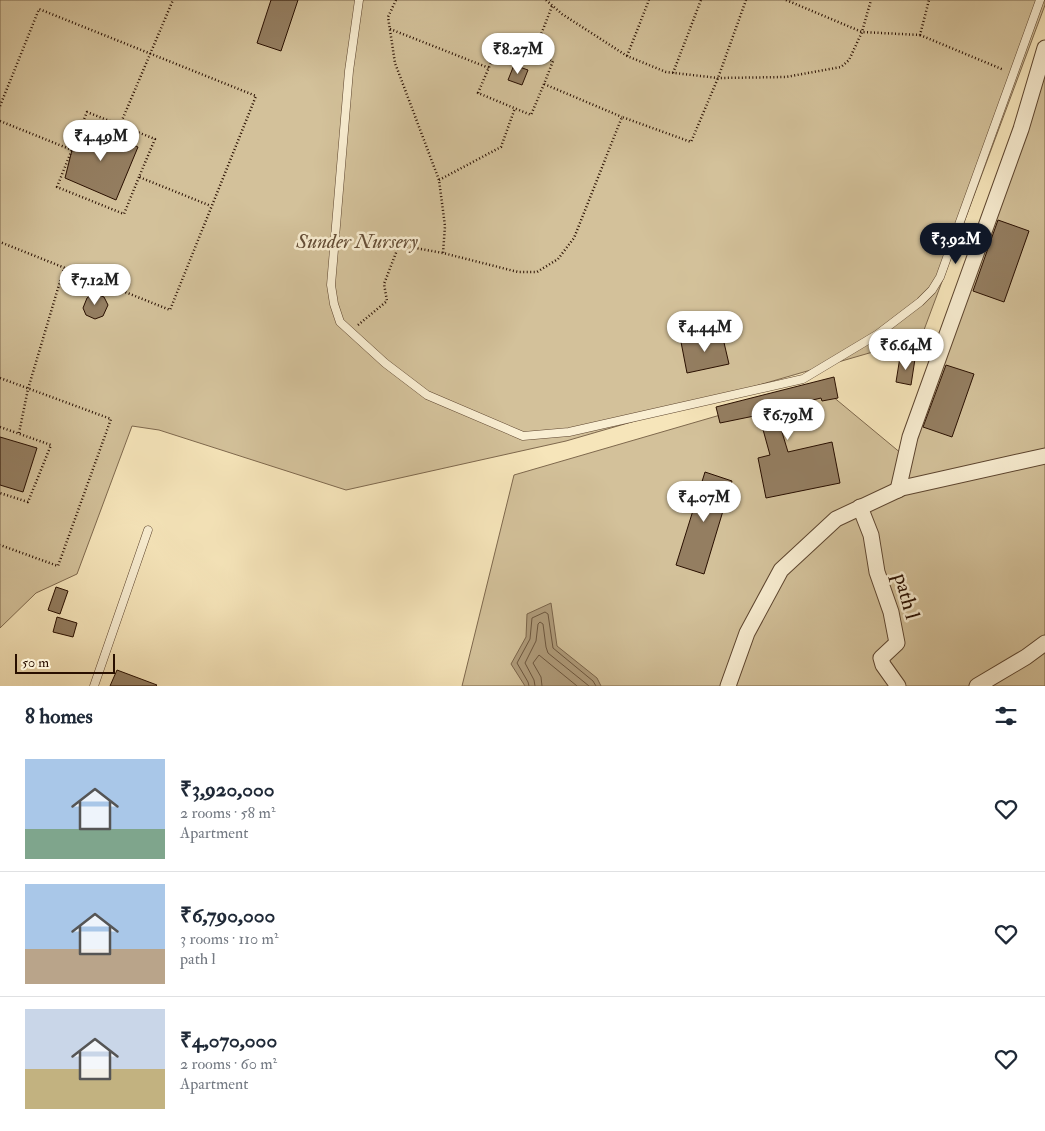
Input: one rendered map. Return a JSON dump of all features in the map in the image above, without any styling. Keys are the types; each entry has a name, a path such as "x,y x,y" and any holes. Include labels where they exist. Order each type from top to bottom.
{"street":[{"path":"898,490 910,437 1021,129 1045,48"},
{"path":"728,686 746,634 782,570 836,519 898,490 1045,456"},
{"name":"path l","path":"860,507 871,535 877,572 892,612 897,643 881,658 898,686"},
{"path":"977,686 1026,657 1045,643"}],"lane":[{"path":"359,0 349,71 331,285 334,304 340,322 385,364 427,395 523,436 568,432 803,379 878,334 920,302 932,290 940,277 1040,0"},
{"path":"94,686 148,530"}],"path":[{"path":"120,125 173,0"},
{"path":"396,0 388,17 395,64 439,180 445,226 442,253"},
{"path":"546,0 562,14 627,56 666,72 718,78 786,77 841,67 849,60 862,32 871,0"},
{"path":"627,56 649,0"},
{"path":"673,73 701,0"},
{"path":"544,84 622,117 691,142 718,78 746,0"},
{"path":"786,0 862,32 920,36 1013,74"},
{"path":"920,36 929,0"},
{"path":"534,53 552,6"},
{"path":"0,106 39,9 256,96 170,310 0,242"},
{"path":"390,29 489,68"},
{"path":"501,39 534,53 553,61 531,114 478,93 501,39"},
{"path":"439,180 501,147 515,108"},
{"path":"88,112 120,125 155,139 124,214 57,187 88,112"},
{"path":"350,332 387,301 384,284 399,244 518,272 537,272 558,259 574,238 622,117"},
{"path":"0,121 72,150"},
{"path":"139,177 211,206"},
{"path":"19,433 28,388 64,268"},
{"path":"0,378 111,419 58,566 0,545"},
{"path":"0,427 50,445 28,502 0,492"}],"green space":[{"name":"Sunder Nursery","path":"0,0 1045,0 1045,5 921,338 566,441 346,490 159,430 132,426 77,574 36,593 0,628"},
{"path":"1045,75 1045,686 462,686 514,475 820,386 908,459"}],"water":[{"path":"551,603 557,646 597,678 601,686 525,686 511,664 526,637 527,614"}],"building":[{"path":"271,0 298,0 281,51 257,43"},
{"path":"514,65 528,70 522,85 508,80"},
{"path":"87,125 138,147 116,200 65,178 72,150"},
{"path":"998,220 1029,231 1004,302 973,291"},
{"path":"94,293 104,297 108,305 103,316 95,319 86,315 83,308 87,298"},
{"path":"722,334 729,364 687,373 681,342"},
{"path":"900,357 915,359 911,385 896,382"},
{"path":"946,365 974,374 952,437 923,427"},
{"path":"834,377 838,398 822,401 821,398 775,409 788,452 832,442 840,483 766,498 758,458 770,455 759,415 720,423 716,407"},
{"path":"0,437 37,448 23,492 0,485"},
{"path":"705,472 732,481 704,574 676,565"},
{"path":"56,587 68,591 60,614 48,610"},
{"path":"57,617 77,623 73,637 53,632"},
{"path":"117,670 157,685 110,686"}]}
